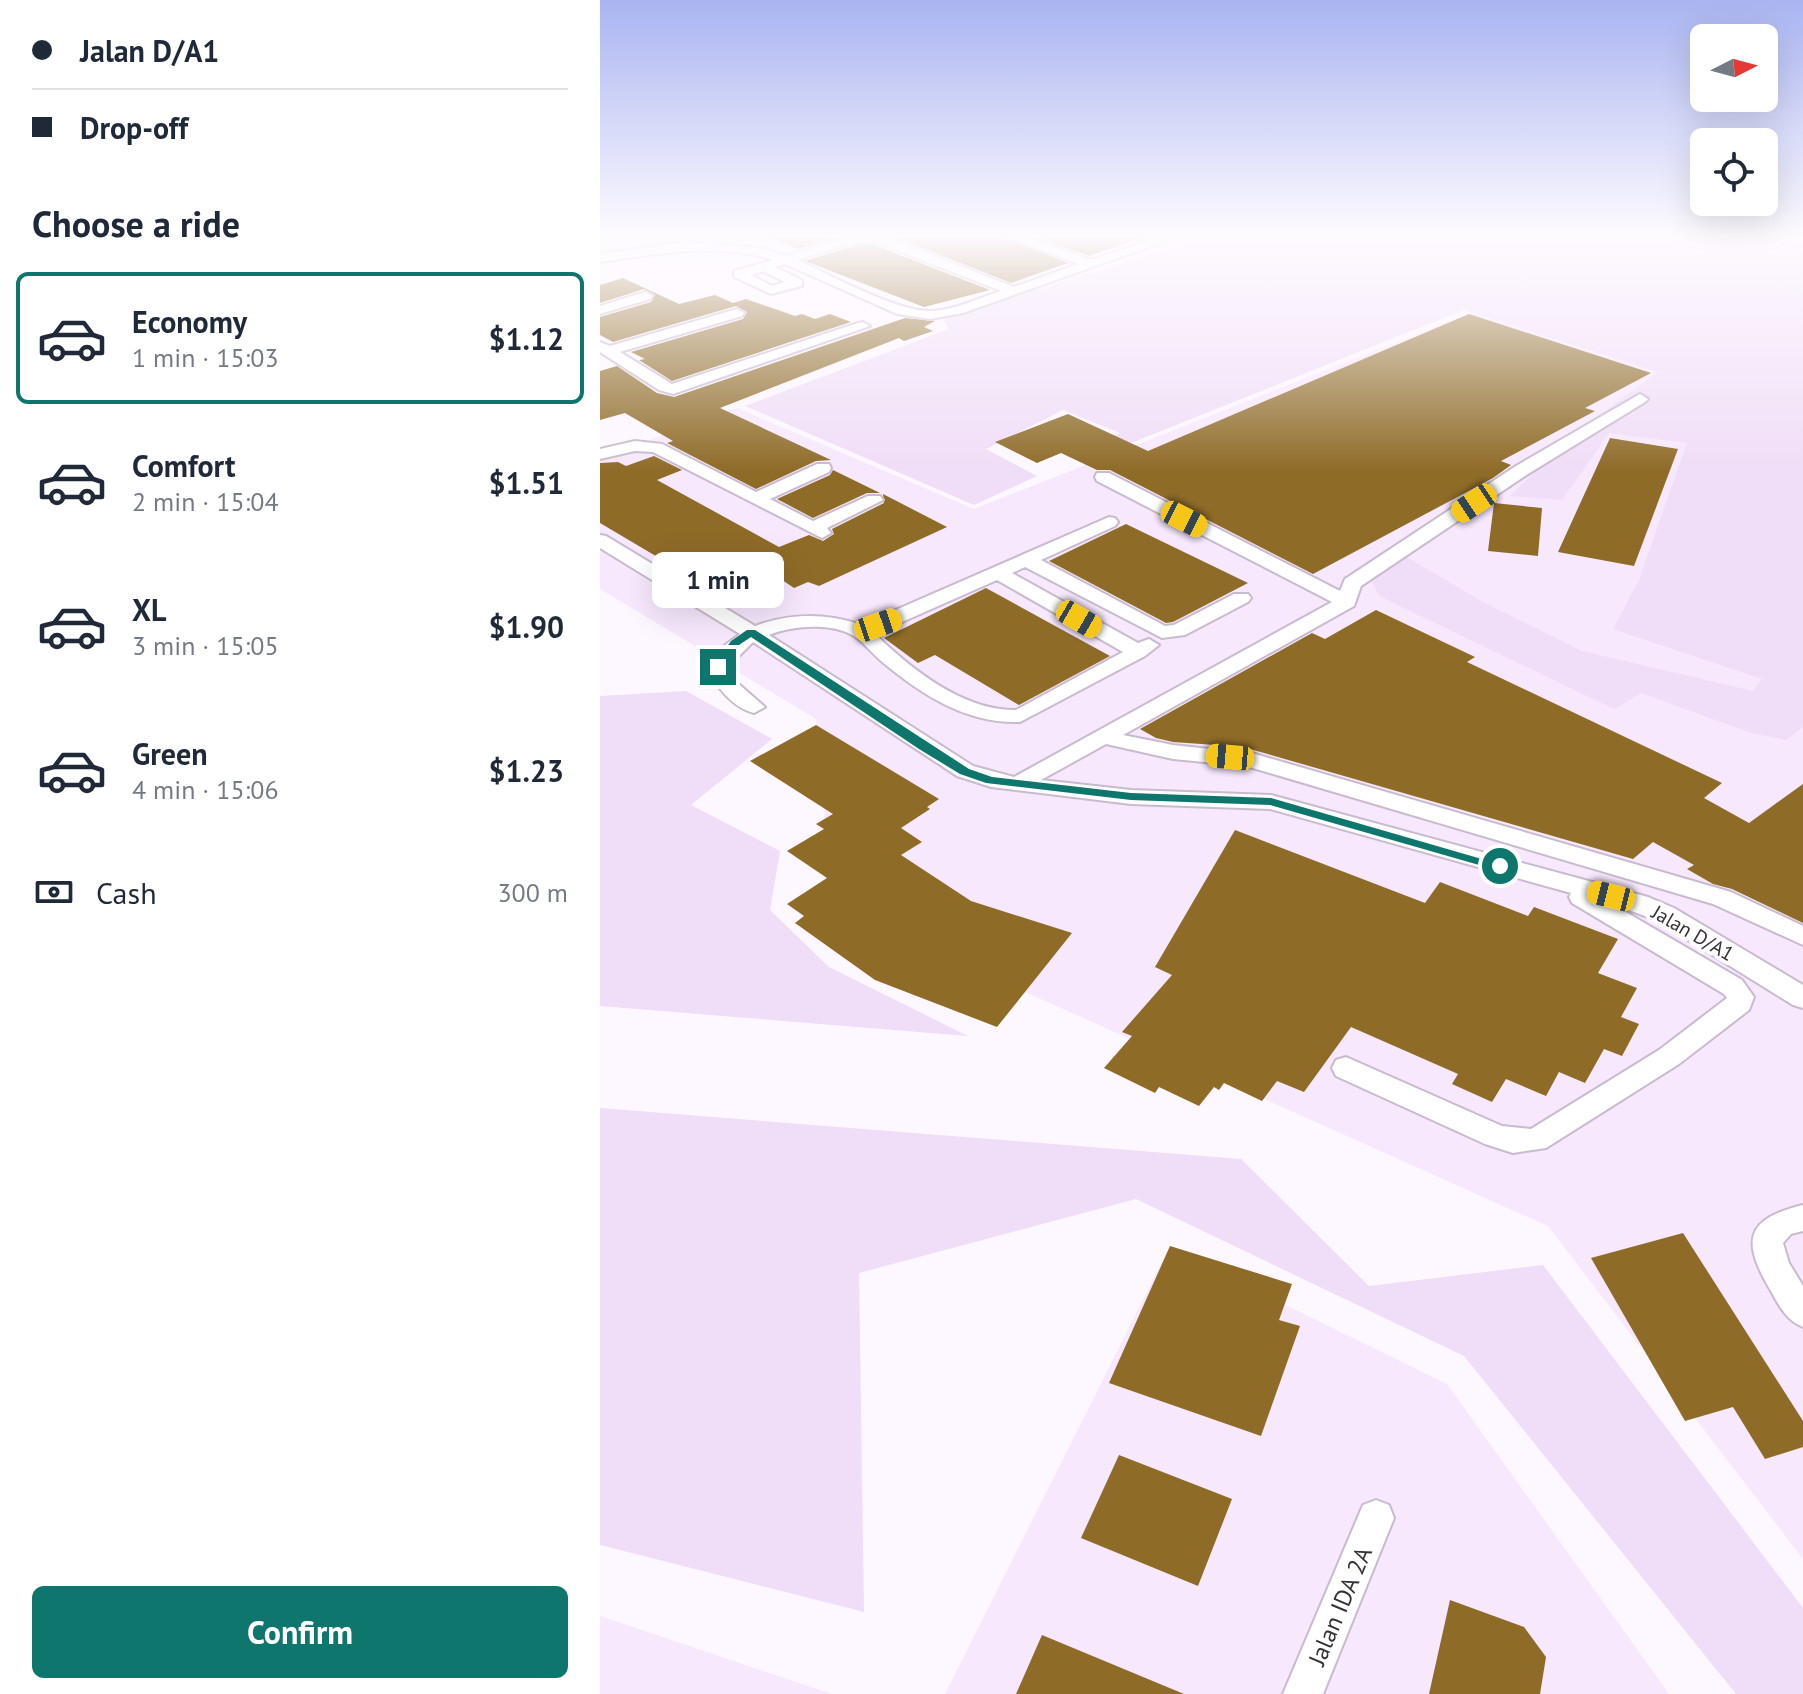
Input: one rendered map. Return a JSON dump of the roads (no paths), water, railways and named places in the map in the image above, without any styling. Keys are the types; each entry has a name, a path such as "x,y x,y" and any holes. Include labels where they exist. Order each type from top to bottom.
{"street":[{"path":"604,348 737,313"},
{"path":"912,313 943,313"},
{"path":"604,348 664,387 673,389 863,326"},
{"path":"1017,784 1347,602 1352,583 1522,470 1640,399"},
{"path":"600,454 635,446 656,447 818,530 874,500"},
{"path":"758,498 823,468"},
{"path":"1103,477 1347,602"},
{"path":"860,631 897,619 1109,522"},
{"name":"Jalan D/A1","path":"600,540 751,632 965,771 991,780 1131,797 1271,802 1557,883 1639,903 1665,914 1803,998"},
{"path":"1026,560 1153,629 1170,633"},
{"path":"998,573 1138,652"},
{"path":"754,707 724,682 718,667 735,643 751,632 807,623 835,623 860,631 891,661 952,700 1005,719 1020,716 1170,633 1241,598"},
{"path":"1103,737 1173,752 1247,759 1409,804 1722,898 1803,936"},
{"path":"1346,1068 1495,1136 1513,1141 1536,1140 1669,1057 1739,1003 1741,997 1733,987 1557,883"},
{"path":"1803,1218 1776,1226 1768,1234 1766,1246 1771,1263 1803,1313"},
{"name":"Jalan IDA 2A","path":"1303,1694 1376,1518"}]}
